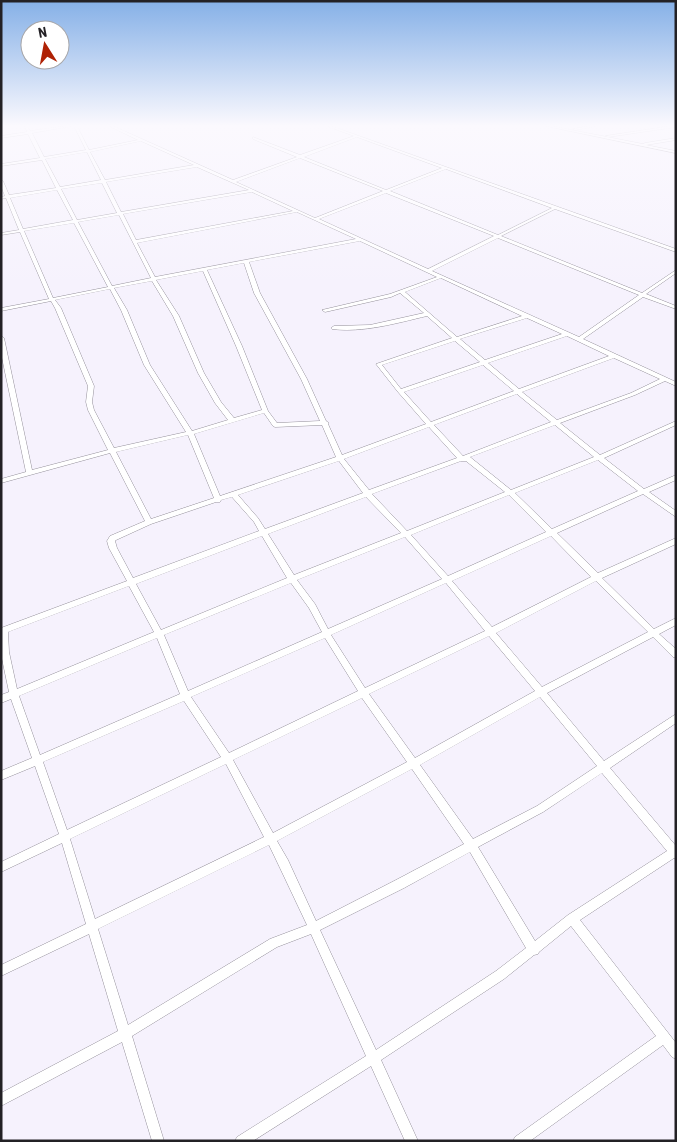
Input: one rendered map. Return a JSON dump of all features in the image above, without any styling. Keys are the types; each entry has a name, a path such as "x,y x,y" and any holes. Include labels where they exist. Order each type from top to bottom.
{"street":[{"path":"54,179 110,288 124,310 147,365 190,433 218,500"},
{"path":"4,197 115,179"},
{"path":"230,179 676,384"},
{"path":"234,181 239,179"},
{"path":"357,179 676,308"},
{"path":"316,219 417,179"},
{"path":"478,179 676,251"},
{"path":"1,180 4,197 22,230 51,299 58,308 91,386 89,402 91,410 149,522"},
{"path":"104,181 153,279 176,316 192,355 218,403 232,420"},
{"path":"1,234 252,191"},
{"path":"428,271 556,207"},
{"path":"135,242 297,211"},
{"path":"1,310 360,240"},
{"path":"241,1141 500,975 572,919 675,853 447,580 368,494 340,458 326,423 288,347 257,293 246,262"},
{"path":"204,269 239,346 265,411 278,427 326,423"},
{"path":"580,339 676,271"},
{"path":"325,310 346,307 402,292 440,277"},
{"path":"402,292 458,338 518,392 641,491 676,515"},
{"path":"334,328 358,329 428,314"},
{"path":"527,316 379,364 400,391 462,459 468,459 510,492 676,655"},
{"path":"400,391 568,334"},
{"path":"1,338 29,473"},
{"path":"412,1141 372,1058 315,927 271,839 227,757 185,695 159,634 111,541 112,538 149,522 340,458 613,356"},
{"path":"158,1141 65,837 14,695 3,630 130,581 263,534 462,459 633,394 664,379"},
{"path":"1,481 111,451 190,433 265,411"},
{"path":"1,699 292,579 600,457 676,423"},
{"path":"1,776 676,477"},
{"path":"234,494 256,520 292,579 312,606 326,633 363,692 471,845 534,950"},
{"path":"1,867 676,541"},
{"path":"1,971 271,839 414,763 540,692 676,621"},
{"path":"1,1100 124,1034 274,943 315,927 540,809 676,718"},
{"path":"572,919 676,1053"},
{"path":"519,1141 664,1038"}]}
